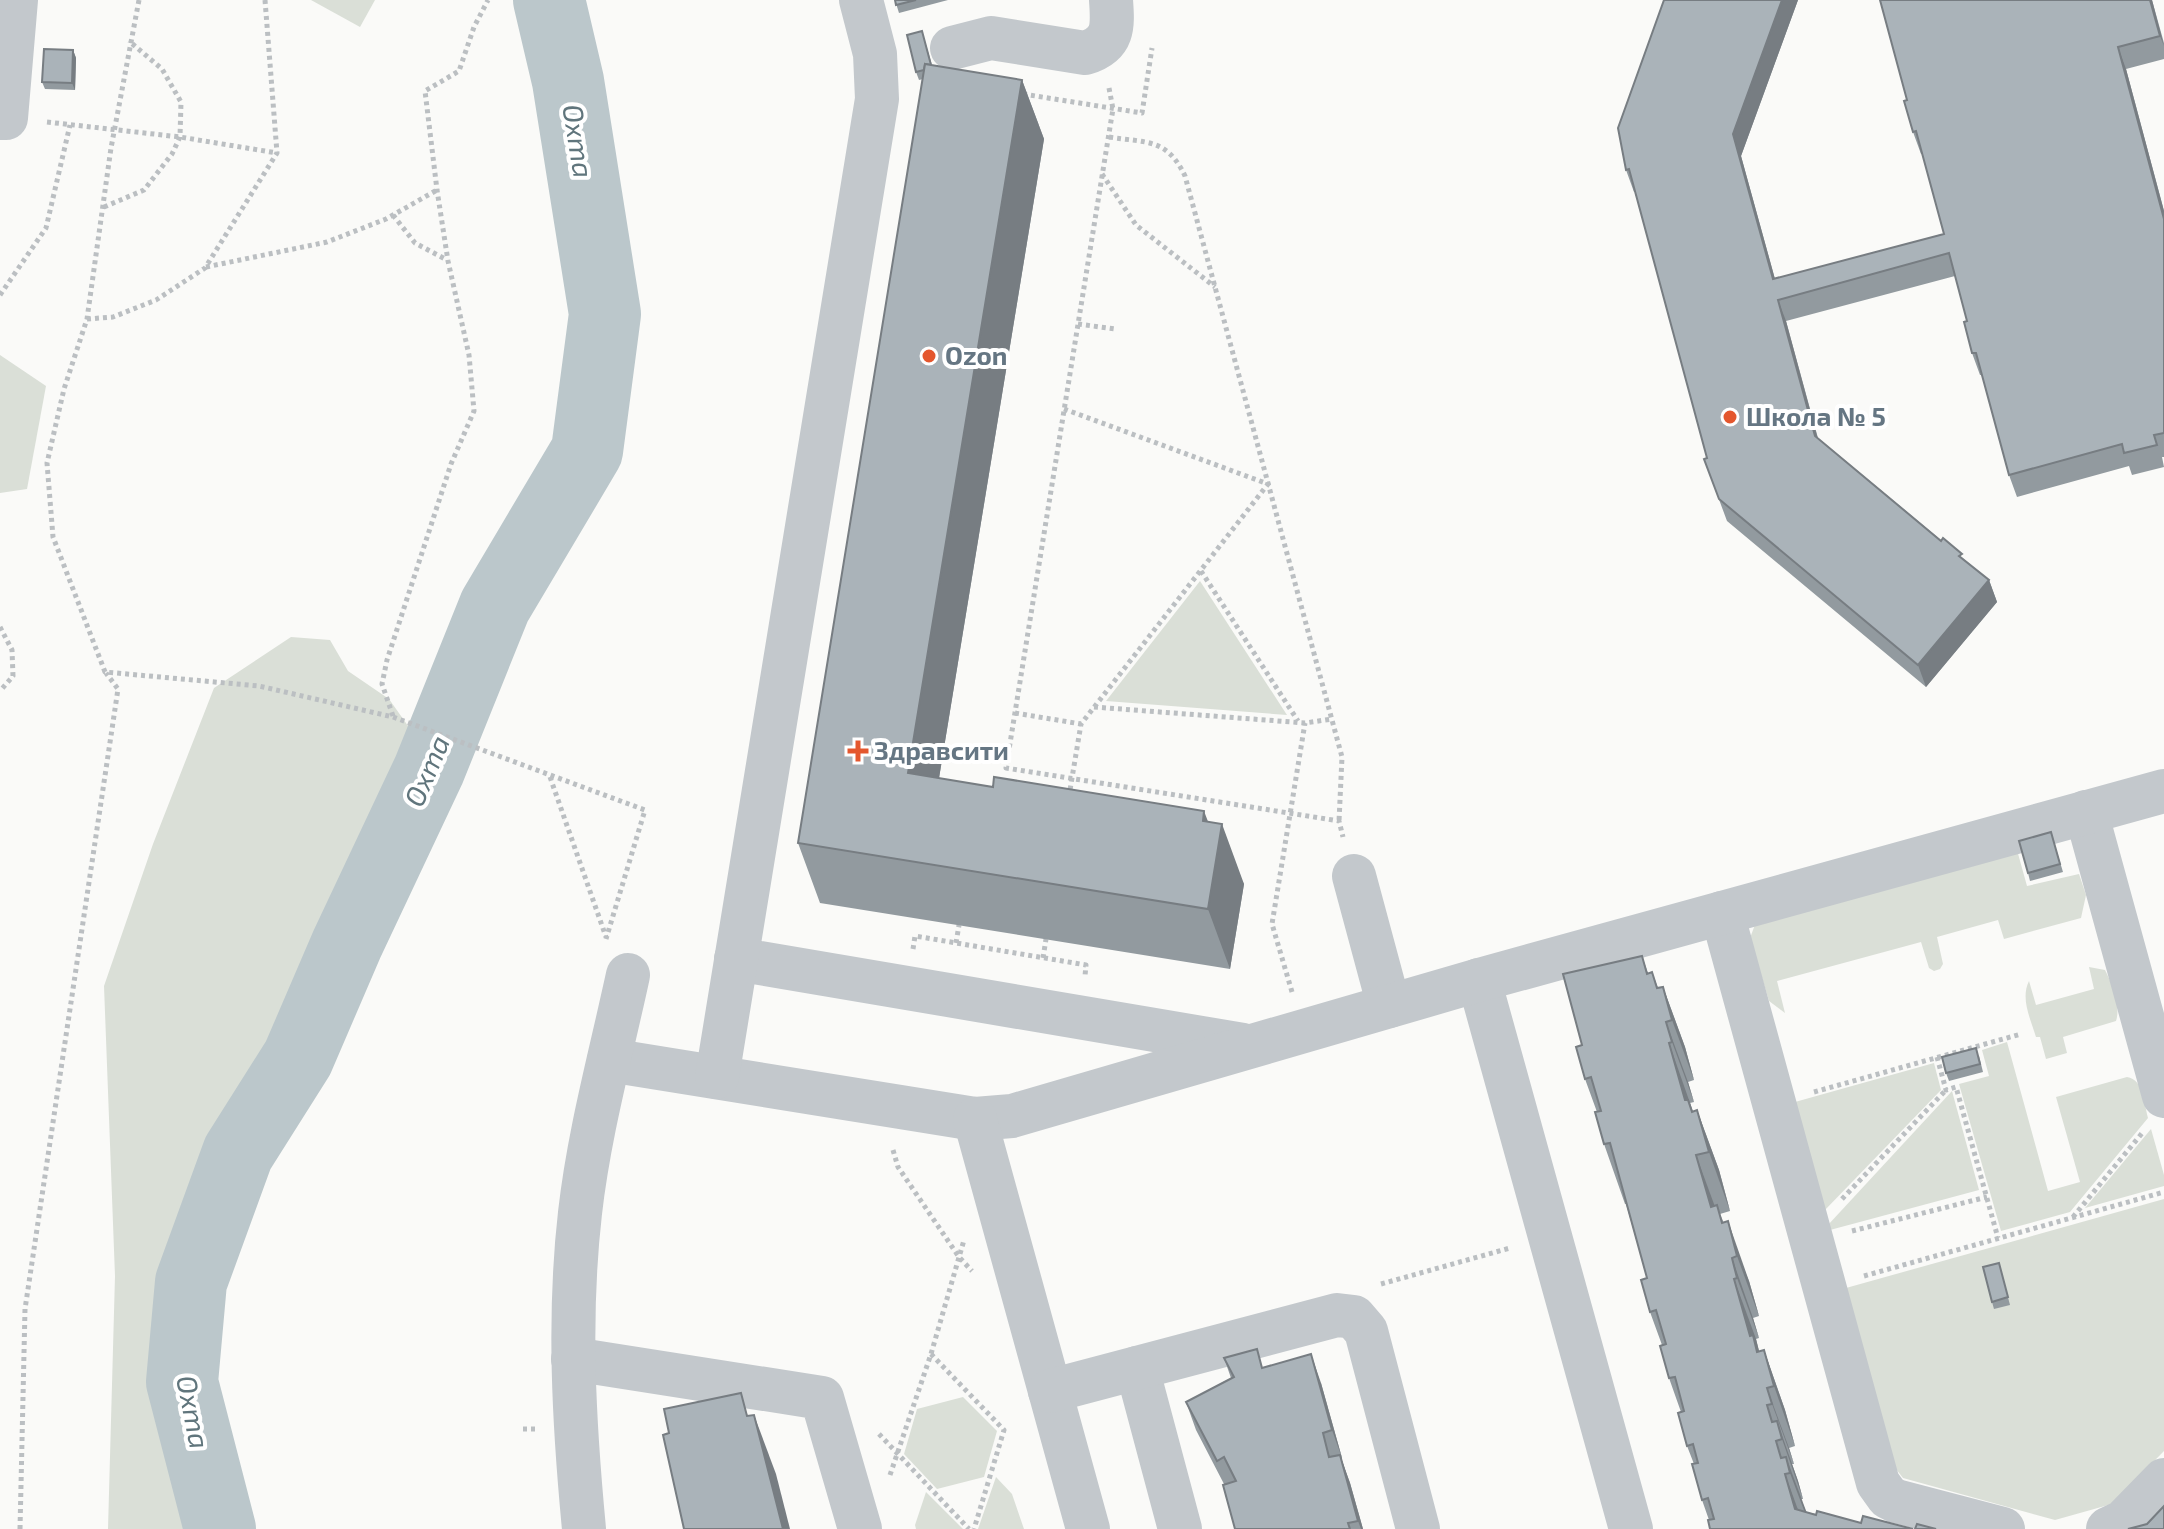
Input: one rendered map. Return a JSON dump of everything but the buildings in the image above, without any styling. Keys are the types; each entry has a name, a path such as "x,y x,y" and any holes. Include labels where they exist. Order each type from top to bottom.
{"street":[{"path":"3,118 16,0"},
{"path":"717,1077 877,99 875,54 861,0"},
{"path":"952,48 991,38 1085,53 1100,49 1110,36 1111,0"},
{"path":"609,1060 975,1119 1012,1116 1479,980 2164,791"},
{"path":"2086,812 2157,1110"},
{"path":"1354,876 1389,1006"},
{"path":"1722,913 1878,1483 1888,1497 1918,1518 2003,1529"},
{"path":"736,959 1252,1046"},
{"path":"584,1529 575,1429 573,1359 580,1214 628,975"},
{"path":"1479,980 1631,1529"},
{"path":"975,1119 1088,1529"},
{"path":"1050,1391 1337,1315 1354,1317 1366,1331 1418,1529"},
{"path":"573,1359 822,1398 860,1529"},
{"path":"1137,1368 1180,1529"},
{"path":"2108,1529 2123,1522 2164,1480"}],"path":[{"path":"20,1529 25,1309 118,689 105,672 53,537 47,463 64,389 87,319 114,130 139,0"},
{"path":"205,268 277,153 265,0"},
{"path":"393,717 382,684 387,660 451,464 474,411 469,355 448,261 425,91 459,71 474,27 488,0"},
{"path":"103,207 144,190 172,154 180,137 181,102 162,69 129,41"},
{"path":"3,118 180,137 277,153"},
{"path":"998,781 1006,768 1111,121"},
{"path":"0,295 46,228 70,125"},
{"path":"1108,137 1158,145 1175,155 1185,176 1342,757 1339,821 1354,876"},
{"path":"1102,174 1136,225 1216,288"},
{"path":"87,319 113,317 156,300 205,268 327,242 393,215 437,190"},
{"path":"393,215 415,243 448,261"},
{"path":"1078,324 1115,329"},
{"path":"1064,409 1268,484"},
{"path":"1068,807 1081,724 1268,484"},
{"path":"1201,571 1302,722 1291,814 1272,924 1304,1031"},
{"path":"0,627 12,650 13,676 0,691"},
{"path":"105,672 259,686 393,717 645,810 606,937"},
{"path":"1094,707 1302,722 1332,719"},
{"path":"1014,713 1081,724"},
{"path":"1006,768 1339,821"},
{"path":"550,776 606,937 628,975"},
{"path":"956,943 959,925"},
{"path":"1043,958 1046,939"},
{"path":"1774,1103 2021,1034"},
{"path":"1937,1057 1946,1090"},
{"path":"1811,1238 1946,1090 1956,1087 1998,1238"},
{"path":"880,1103 898,1167 959,1257 976,1276"},
{"path":"2072,1218 2157,1110"},
{"path":"1825,1287 2164,1192"},
{"path":"1811,1238 1987,1197"},
{"path":"887,1484 931,1354 967,1231"},
{"path":"1354,1317 1361,1289 1550,1238"},
{"path":"822,1398 850,1403 971,1529 1004,1430 931,1354"}],"shaded area":[{"path":"311,0 375,0 360,27"},
{"path":"0,355 46,386 27,489 0,493"},
{"path":"1200,581 1287,715 1106,701"},
{"path":"291,637 330,640 348,671 389,699 413,733 364,844 318,972 183,1239 174,1377 207,1529 108,1529 115,1276 104,986 153,844 214,688"},
{"path":"2017,850 2027,886 2079,874 2086,895 2081,918 2004,939 1998,920 1937,937 1943,964 1940,969 1934,971 1929,968 1921,942 1777,981 1785,1013 1769,1001 1750,938 1756,922"},
{"path":"2089,967 2105,970 2108,975 2117,1002 2116,1021 2063,1037 2067,1053 2046,1059 2027,1009 2029,981 2036,1005 2094,989"},
{"path":"2007,1042 2048,1191 2080,1182 2056,1097 2127,1077 2140,1087 2148,1118 2070,1212 2001,1231 1959,1084 1989,1076 1982,1050"},
{"path":"1934,1063 1941,1090 1824,1211 1795,1102"},
{"path":"1952,1091 1979,1190 1830,1230 1828,1225"},
{"path":"2151,1129 2164,1175 2164,1186 2085,1208"},
{"path":"2164,1199 2164,1451 2112,1504 2055,1520 1903,1478 1896,1469 1846,1288"},
{"path":"963,1397 997,1431 984,1477 937,1489 904,1454 917,1409"},
{"path":"996,1477 1012,1494 1024,1529 978,1529"},
{"path":"926,1492 963,1529 916,1529"}],"waterway":[{"name":"Охта","path":"220,1529 182,1382 191,1282 238,1153 298,1058 347,944 429,770 495,606 587,451 605,314 568,81 549,0"}],"place":[{"name":"Ozon","path":"929,356"},
{"name":"Школа № 5","path":"1730,417"},
{"name":"Здравсити","path":"858,751"}]}
